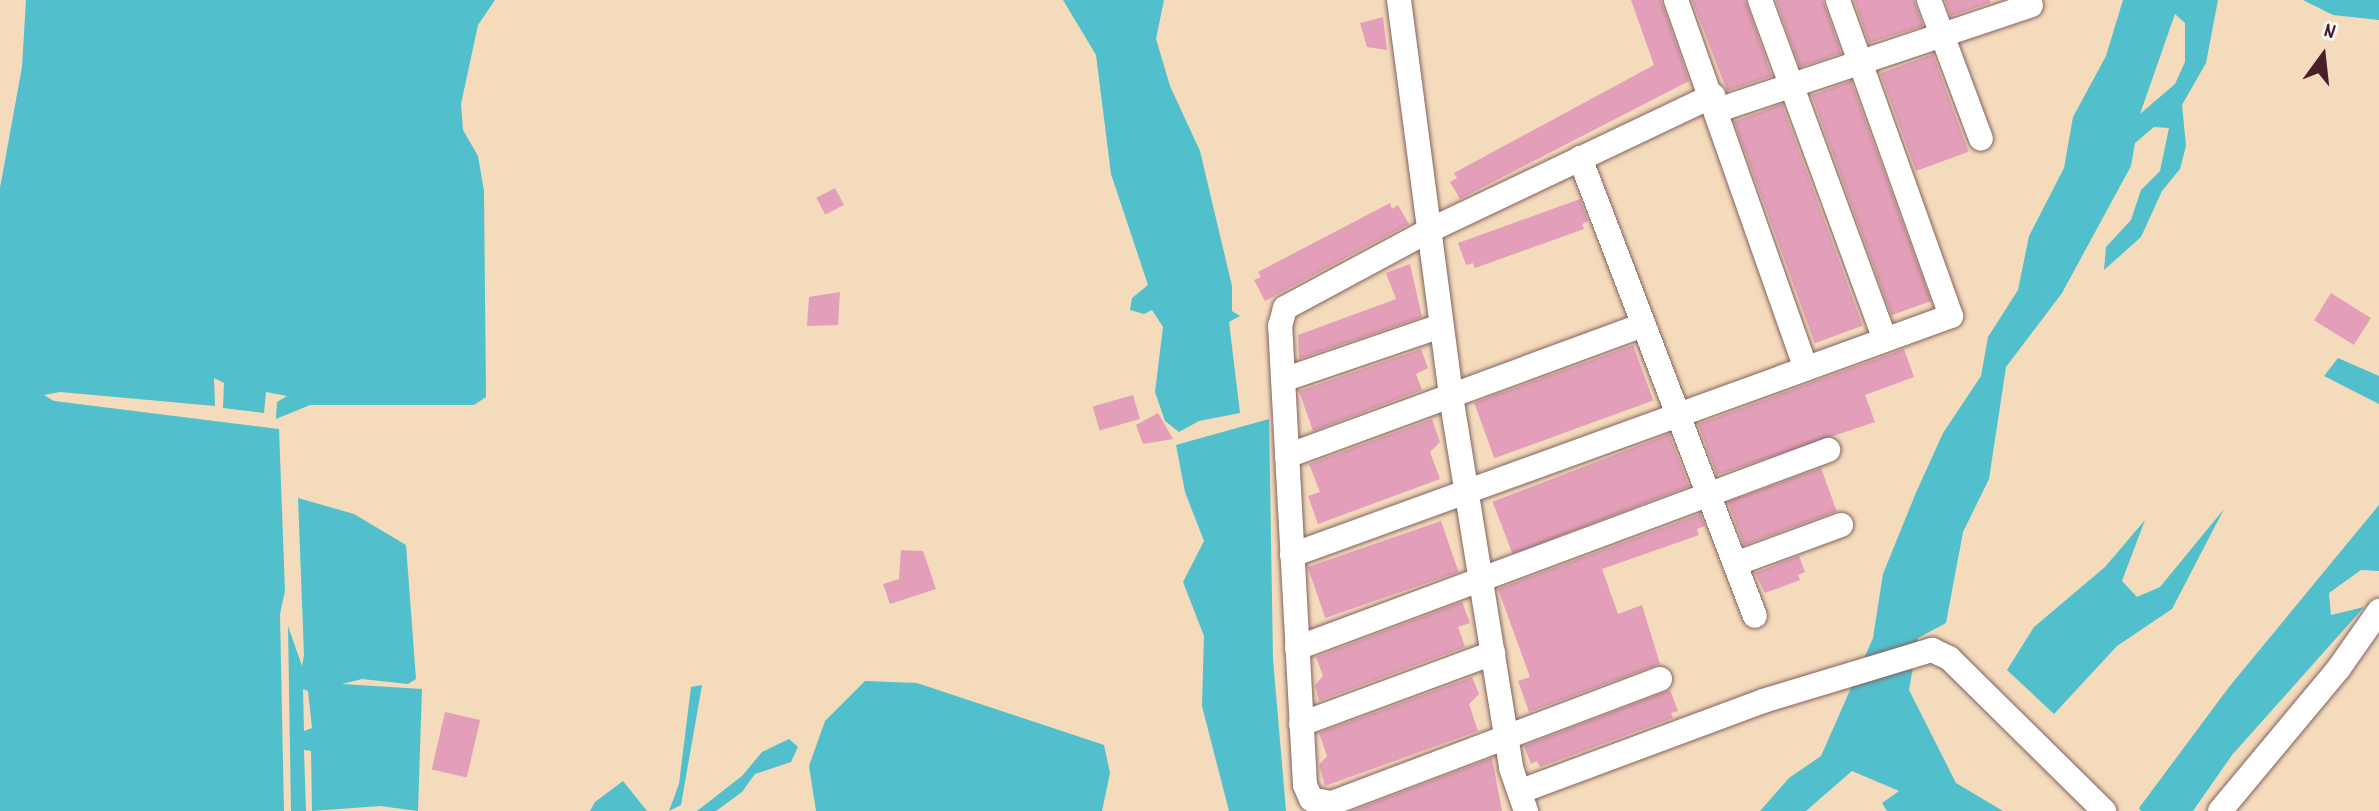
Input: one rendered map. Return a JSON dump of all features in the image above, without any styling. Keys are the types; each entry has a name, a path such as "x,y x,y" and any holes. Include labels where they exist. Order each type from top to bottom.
{"street":[{"path":"1399,0 1426,232 1451,396 1506,737 1524,801 1763,701 1924,651 1949,658 2104,811"},
{"path":"1676,0 1716,103 1806,369"},
{"path":"1760,0 1885,340"},
{"path":"1292,555 1951,316 1838,0"},
{"path":"1929,0 1981,139"},
{"path":"1660,679 1326,804 1311,799 1306,790 1292,555 1280,326 1285,308 1426,232 1580,158 1716,103 1792,85 2031,5"},
{"path":"1580,158 1755,616"},
{"path":"1287,456 1644,325"},
{"path":"1283,380 1441,326"},
{"path":"1297,648 1828,450"},
{"path":"1735,564 1841,525"},
{"path":"2220,811 2339,668 2379,611"},
{"path":"1301,724 1493,653"}],"water":[{"path":"26,0 495,0 478,25 461,104 463,130 478,156 484,191 486,397 474,405 310,405 276,419 277,402 287,396 266,392 264,413 223,408 224,383 214,378 215,406 60,392 44,395 54,401 279,429 285,591 280,614 284,811 0,811 0,188 22,67"},
{"path":"1063,0 1164,0 1156,39 1170,86 1200,151 1232,286 1232,311 1240,316 1229,322 1240,413 1199,421 1179,432 1165,421 1155,392 1163,327 1152,310 1144,314 1130,310 1132,298 1148,285 1111,174 1096,55"},
{"path":"2123,0 2218,0 2206,63 2182,105 2186,146 2180,169 2162,191 2141,237 2104,270 2106,247 2131,220 2141,190 2160,171 2169,128 2154,127 2135,143 2131,166 2062,293 2006,367 1989,479 1963,532 1946,623 1918,638 1909,690 1956,783 2003,811 1887,811 1882,803 1899,791 1852,771 1806,811 1760,811 1789,778 1821,756 1873,638 1883,574 1915,495 1943,433 1981,376 1988,337 2018,290 2029,236 2064,168 2073,117 2106,56","holes":["2175,14 2185,23 2185,62 2175,84 2140,114"]},
{"path":"2303,0 2379,0 2379,20 2333,15"},
{"path":"2338,358 2379,376 2379,404 2324,376"},
{"path":"1269,419 1273,659 1286,811 1229,811 1202,706 1204,636 1183,582 1204,541 1185,492 1176,445"},
{"path":"298,498 354,514 406,545 416,679 408,684 362,679 342,684 422,689 418,811 380,806 312,811 311,751 304,750 306,811 291,811 288,626 302,666","holes":["303,689 308,691 312,728 304,731"]},
{"path":"2379,505 2379,571 2361,570 2329,593 2331,615 2364,607 2232,755 2193,811 2141,811 2139,808 2229,687"},
{"path":"2224,509 2172,609 2117,646 2054,714 2007,670 2034,627 2105,567 2145,520 2122,581 2137,597 2160,587"},
{"path":"865,681 917,683 1104,745 1110,773 1102,811 816,811 809,766 825,721"},
{"path":"702,685 681,805 669,811 679,784 691,687"},
{"path":"789,739 798,747 791,762 755,774 742,792 716,811 697,811 742,776 762,752"},
{"path":"623,781 647,811 590,811 595,802"}],"building":[{"path":"1631,0 1661,0 1689,81 1460,199 1450,182 1457,178 1454,173 1654,65"},
{"path":"1692,0 1745,0 1772,76 1727,91"},
{"path":"1776,0 1823,0 1841,53 1800,67"},
{"path":"1854,0 1914,0 1923,26 1869,43"},
{"path":"1945,0 1990,0 1990,3 1951,16"},
{"path":"1383,17 1387,50 1367,47 1360,23"},
{"path":"1933,54 1969,152 1916,171 1880,73"},
{"path":"1851,81 1931,301 1892,315 1812,95"},
{"path":"1782,104 1863,326 1815,343 1734,121"},
{"path":"835,188 844,205 825,215 816,198"},
{"path":"1580,199 1588,221 1582,224 1584,229 1475,268 1473,263 1466,265 1458,243"},
{"path":"1390,203 1392,209 1398,205 1409,224 1265,301 1254,280 1261,277 1258,272"},
{"path":"1410,264 1422,317 1299,359 1298,335 1396,299 1386,273"},
{"path":"840,292 838,325 807,326 809,297"},
{"path":"2331,293 2371,318 2354,345 2314,320"},
{"path":"1633,345 1653,400 1494,458 1474,403"},
{"path":"1421,349 1428,368 1416,374 1422,390 1313,431 1299,391"},
{"path":"1904,349 1914,377 1865,395 1875,422 1717,475 1698,424"},
{"path":"1133,395 1140,419 1100,431 1093,407"},
{"path":"1158,413 1173,439 1143,444 1136,425"},
{"path":"1432,419 1440,442 1430,452 1440,479 1318,524 1308,496 1320,492 1309,464"},
{"path":"1669,434 1689,486 1513,554 1493,502"},
{"path":"1821,468 1837,511 1744,545 1728,502"},
{"path":"1700,514 1705,526 1697,529 1699,535 1602,569 1618,614 1642,605 1660,664 1529,712 1518,681 1530,677 1498,589"},
{"path":"1441,521 1459,572 1325,618 1308,567"},
{"path":"901,550 923,551 936,589 890,604 883,584 899,579"},
{"path":"1799,556 1805,572 1798,575 1800,580 1765,593 1755,573"},
{"path":"1462,602 1470,623 1458,627 1465,647 1319,701 1315,685 1323,676 1316,657"},
{"path":"1472,677 1479,694 1469,704 1478,731 1325,786 1319,765 1327,756 1319,733"},
{"path":"1670,690 1678,711 1671,713 1673,718 1540,767 1537,761 1531,764 1524,746"},
{"path":"445,712 480,720 467,778 432,769"},
{"path":"1492,758 1502,811 1352,811"}]}
